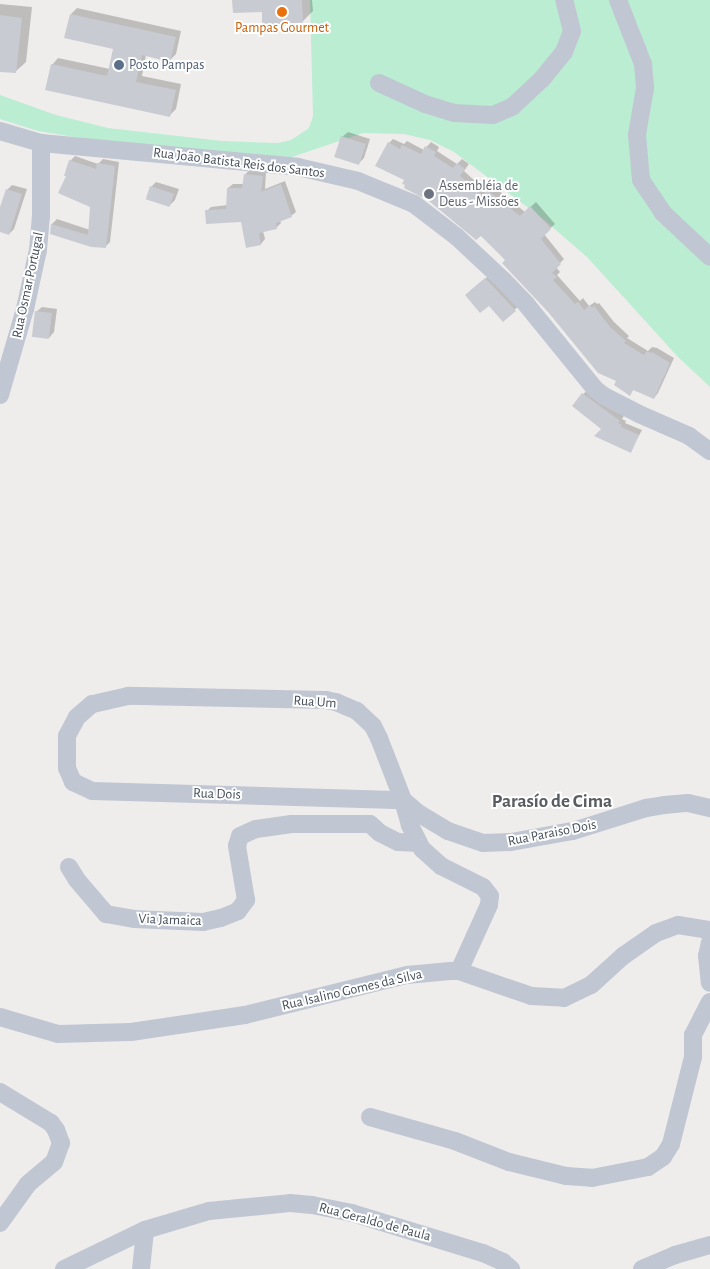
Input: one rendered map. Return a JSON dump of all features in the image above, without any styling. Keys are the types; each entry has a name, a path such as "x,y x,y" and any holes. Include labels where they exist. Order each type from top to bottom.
{"street":[{"path":"379,82 425,104 454,112 493,114 512,107 542,79 564,52 572,31 564,0"},
{"path":"618,0 643,64 645,88 637,135 641,180 663,214 710,257"},
{"name":"Rua João Batista Reis dos Santos","path":"0,131 41,143 298,168 358,181 414,204 457,237 504,281 526,304 595,389 604,396 639,414 689,436 710,451"},
{"name":"Rua Osmar Portugal","path":"0,394 25,309 38,250 41,217 41,143"},
{"name":"Rua Um","path":"66,744 70,729 81,712 92,704 117,697 166,696 336,702 357,711 373,726 418,843 432,860 483,887 490,896 489,904 459,971"},
{"name":"Rua Dois","path":"66,744 66,768 70,778 76,784 92,791 403,800"},
{"name":"Rua Paraiso Dois","path":"403,800 418,813 448,832 483,843 511,842 563,832 646,808 664,805 688,803 710,808"},
{"name":"Via Jamaica","path":"69,867 77,880 106,914 134,919 203,922 221,918 238,911 246,900 237,846 240,836 256,829 292,824 370,824 380,833 398,842 418,843"},
{"name":"Rua Isalino Gomes da Silva","path":"0,1017 58,1034 131,1032 245,1016 407,976 459,971 531,996 564,998 591,985 623,956 656,933 678,925 710,930"},
{"path":"710,942 707,956 710,983"},
{"path":"370,1117 455,1141 510,1162 566,1176 600,1176 648,1167 663,1157 671,1144 693,1057 693,1035 710,1002"},
{"path":"0,1092 51,1123 61,1143 58,1157 28,1184 0,1223"},
{"name":"Rua Geraldo de Paula","path":"64,1269 145,1230 209,1211 264,1205 312,1205 352,1214 483,1253 503,1262 511,1269"},
{"path":"141,1269 145,1230"},
{"path":"642,1269 675,1255 710,1245"}],"green space":[{"path":"310,0 710,0 710,387 678,357 587,257 542,218 454,152 430,140 404,134 363,133 292,157 253,156 111,143 38,131 0,119 0,95 56,115 108,128 222,141 278,143 291,140 309,128 313,116"}],"building":[{"name":"Pampas Gourmet","path":"232,0 302,0 303,23 262,25 262,12 233,13"},
{"path":"70,14 176,37 170,62 142,55 136,82 176,90 170,117 45,90 51,64 107,76 113,49 64,38"},
{"path":"0,15 22,18 16,73 0,72"},
{"path":"341,136 366,144 359,165 334,157"},
{"path":"388,142 400,149 402,145 421,154 425,146 436,152 434,156 453,168 457,163 465,169 460,176 482,195 487,190 520,216 530,206 551,229 541,239 561,264 552,273 557,277 553,280 575,304 578,302 584,310 590,305 592,308 594,306 610,327 626,341 624,343 644,355 647,351 652,352 670,363 654,399 633,390 630,396 614,385 616,381 598,373 548,312 502,263 505,260 481,236 476,240 429,201 404,188 405,185 402,184 404,180 375,166"},
{"path":"69,160 96,169 97,163 115,166 106,248 91,247 50,234 51,224 88,235 90,207 58,193 66,176 64,176"},
{"path":"244,174 263,176 261,192 281,184 292,217 276,223 277,229 259,233 261,245 246,248 241,222 206,224 205,210 226,209 227,188 242,188"},
{"path":"150,186 174,194 169,207 146,199"},
{"path":"6,189 22,194 9,235 0,232 0,207"},
{"path":"485,278 516,311 503,322 489,306 480,313 465,295"},
{"path":"35,311 52,313 49,339 32,337"},
{"path":"582,393 620,421 618,423 622,425 621,427 639,435 631,453 594,436 601,429 572,406"}],"place":[{"name":"Pampas Gourmet","path":"282,12"},
{"name":"Posto Pampas","path":"119,65"},
{"name":"Assembléia de Deus - Missões","path":"429,194"}],"district":[{"name":"Parasío de Cima","path":"552,802"}]}
